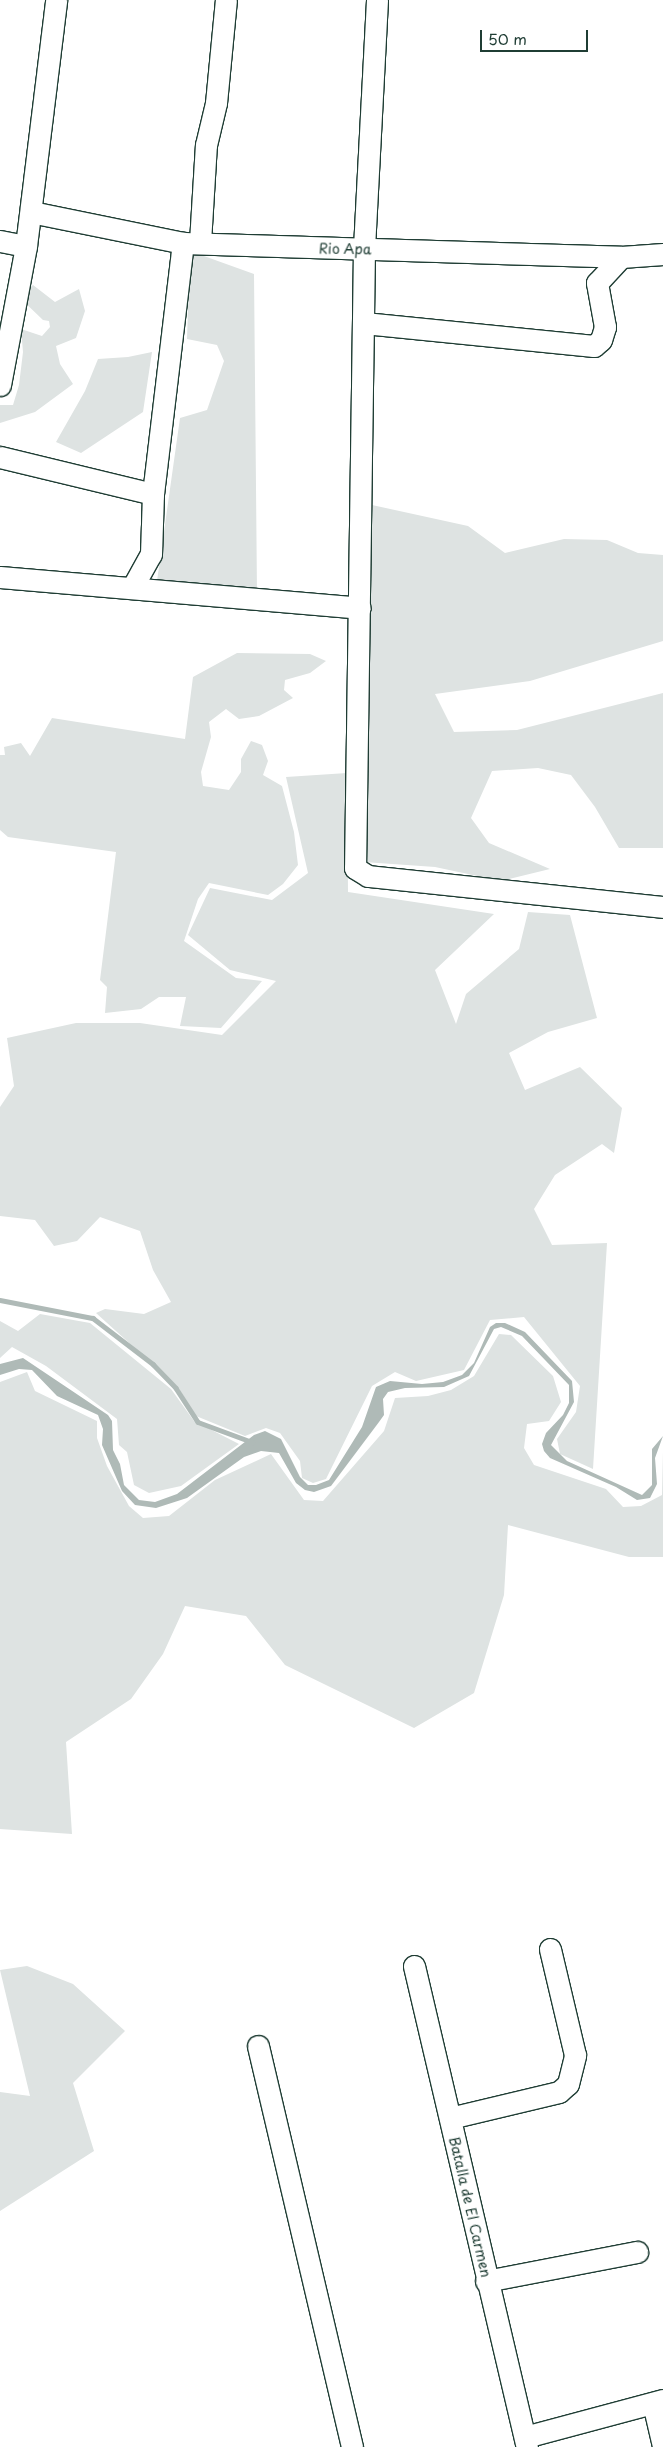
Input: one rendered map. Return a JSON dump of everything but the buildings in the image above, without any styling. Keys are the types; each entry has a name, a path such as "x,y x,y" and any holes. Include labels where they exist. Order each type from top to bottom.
{"street":[{"path":"0,385 31,212 56,0"},
{"path":"132,588 151,554 153,494 206,145 216,103 226,0"},
{"path":"376,0 364,249 355,868 360,873 663,907"},
{"name":"Rio Apa","path":"31,212 192,242 621,257 663,254"},
{"path":"0,241 26,246"},
{"path":"364,323 594,346 601,340 605,327 597,284 621,257"},
{"path":"0,457 153,494"},
{"path":"0,577 360,608"},
{"path":"450,2118 559,2092 568,2084 575,2055 550,1949"},
{"name":"Batalla de El Carmen","path":"414,1966 486,2282 526,2442"},
{"path":"258,2046 352,2447"},
{"path":"486,2282 637,2252"},
{"path":"526,2442 658,2401 663,2446"}],"shaded area":[{"path":"190,251 254,274 257,593 157,581 180,418 207,410 224,361 217,345 187,339"},
{"path":"33,285 55,302 79,289 85,311 76,338 56,346 60,364 73,384 35,412 0,423 0,405 13,405 19,385 23,352 21,329 42,336 50,327 49,321 43,320 19,297"},
{"path":"152,352 143,412 81,453 56,442 85,391 98,359 128,357"},
{"path":"372,505 468,526 505,553 564,539 607,540 638,553 663,555 663,641 530,681 435,694 454,732 517,730 663,693 663,848 619,848 595,807 571,775 538,768 492,771 471,818 489,843 550,869 501,881 435,867 364,862"},
{"path":"237,653 310,654 326,661 310,673 285,680 284,690 293,698 259,716 239,719 226,709 209,722 211,737 201,772 203,786 229,790 241,772 241,759 251,741 262,745 268,761 263,775 282,786 294,832 298,865 283,884 268,895 209,883 198,899 184,941 236,978 262,981 221,1028 180,1026 186,997 159,997 141,1009 105,1013 107,987 100,980 116,852 8,837 0,830 0,755 5,755 4,747 21,743 30,756 52,718 185,739 193,677"},
{"path":"347,773 348,892 494,914 435,970 456,1024 466,994 519,949 528,912 570,915 597,1018 548,1032 509,1053 525,1090 580,1067 622,1108 614,1153 602,1144 555,1175 534,1209 552,1245 607,1243 593,1469 560,1454 557,1439 576,1412 580,1386 524,1317 490,1320 464,1370 416,1381 395,1372 372,1386 326,1479 313,1483 302,1478 300,1461 280,1433 266,1428 245,1436 196,1416 178,1387 96,1313 105,1309 144,1314 171,1302 153,1270 140,1231 100,1217 77,1241 54,1246 35,1220 0,1216 0,1107 14,1086 7,1038 76,1023 140,1023 222,1035 276,981 230,970 188,935 210,888 272,900 308,873 286,777"},
{"path":"40,1314 90,1323 171,1389 194,1421 239,1444 181,1486 149,1493 134,1485 127,1452 119,1445 117,1419 46,1366 12,1347 0,1358 0,1321 18,1331"},
{"path":"496,1323 505,1323 525,1332 572,1381 574,1402 551,1445 567,1461 642,1495 652,1485 652,1449 663,1436 655,1458 657,1484 650,1498 637,1500 616,1487 550,1458 544,1451 542,1444 546,1433 563,1415 569,1403 569,1385 522,1336 501,1327 494,1329 469,1376 444,1387 405,1388 388,1392 383,1399 384,1415 331,1486 314,1492 305,1490 296,1483 279,1453 261,1451 244,1457 187,1498 156,1508 135,1505 122,1491 102,1445 103,1429 98,1415 57,1396 32,1370 19,1369 0,1375 0,1364 23,1358 108,1415 112,1421 113,1450 120,1464 124,1485 139,1500 155,1502 177,1494 254,1435 265,1431 281,1439 300,1477 308,1485 316,1485 329,1480 362,1427 376,1387 390,1381 422,1384 443,1382 462,1375 474,1363 490,1327"},
{"path":"499,1334 511,1335 553,1376 561,1402 549,1421 527,1424 524,1448 534,1465 606,1489 623,1507 641,1506 662,1495 663,1451 663,1557 629,1557 508,1525 504,1595 474,1693 414,1728 285,1665 246,1616 185,1606 163,1654 131,1699 66,1742 72,1834 0,1829 0,1382 27,1372 35,1391 97,1421 97,1438 107,1466 129,1506 143,1518 169,1516 215,1480 271,1454 304,1500 323,1501 384,1431 395,1398 428,1396 451,1390 474,1376"},
{"path":"27,1966 73,1984 125,2031 73,2083 94,2151 0,2211 0,2092 30,2096 0,1970"}],"waterway":[{"path":"0,1300 93,1318 153,1364 176,1388 198,1422 252,1442"}]}
